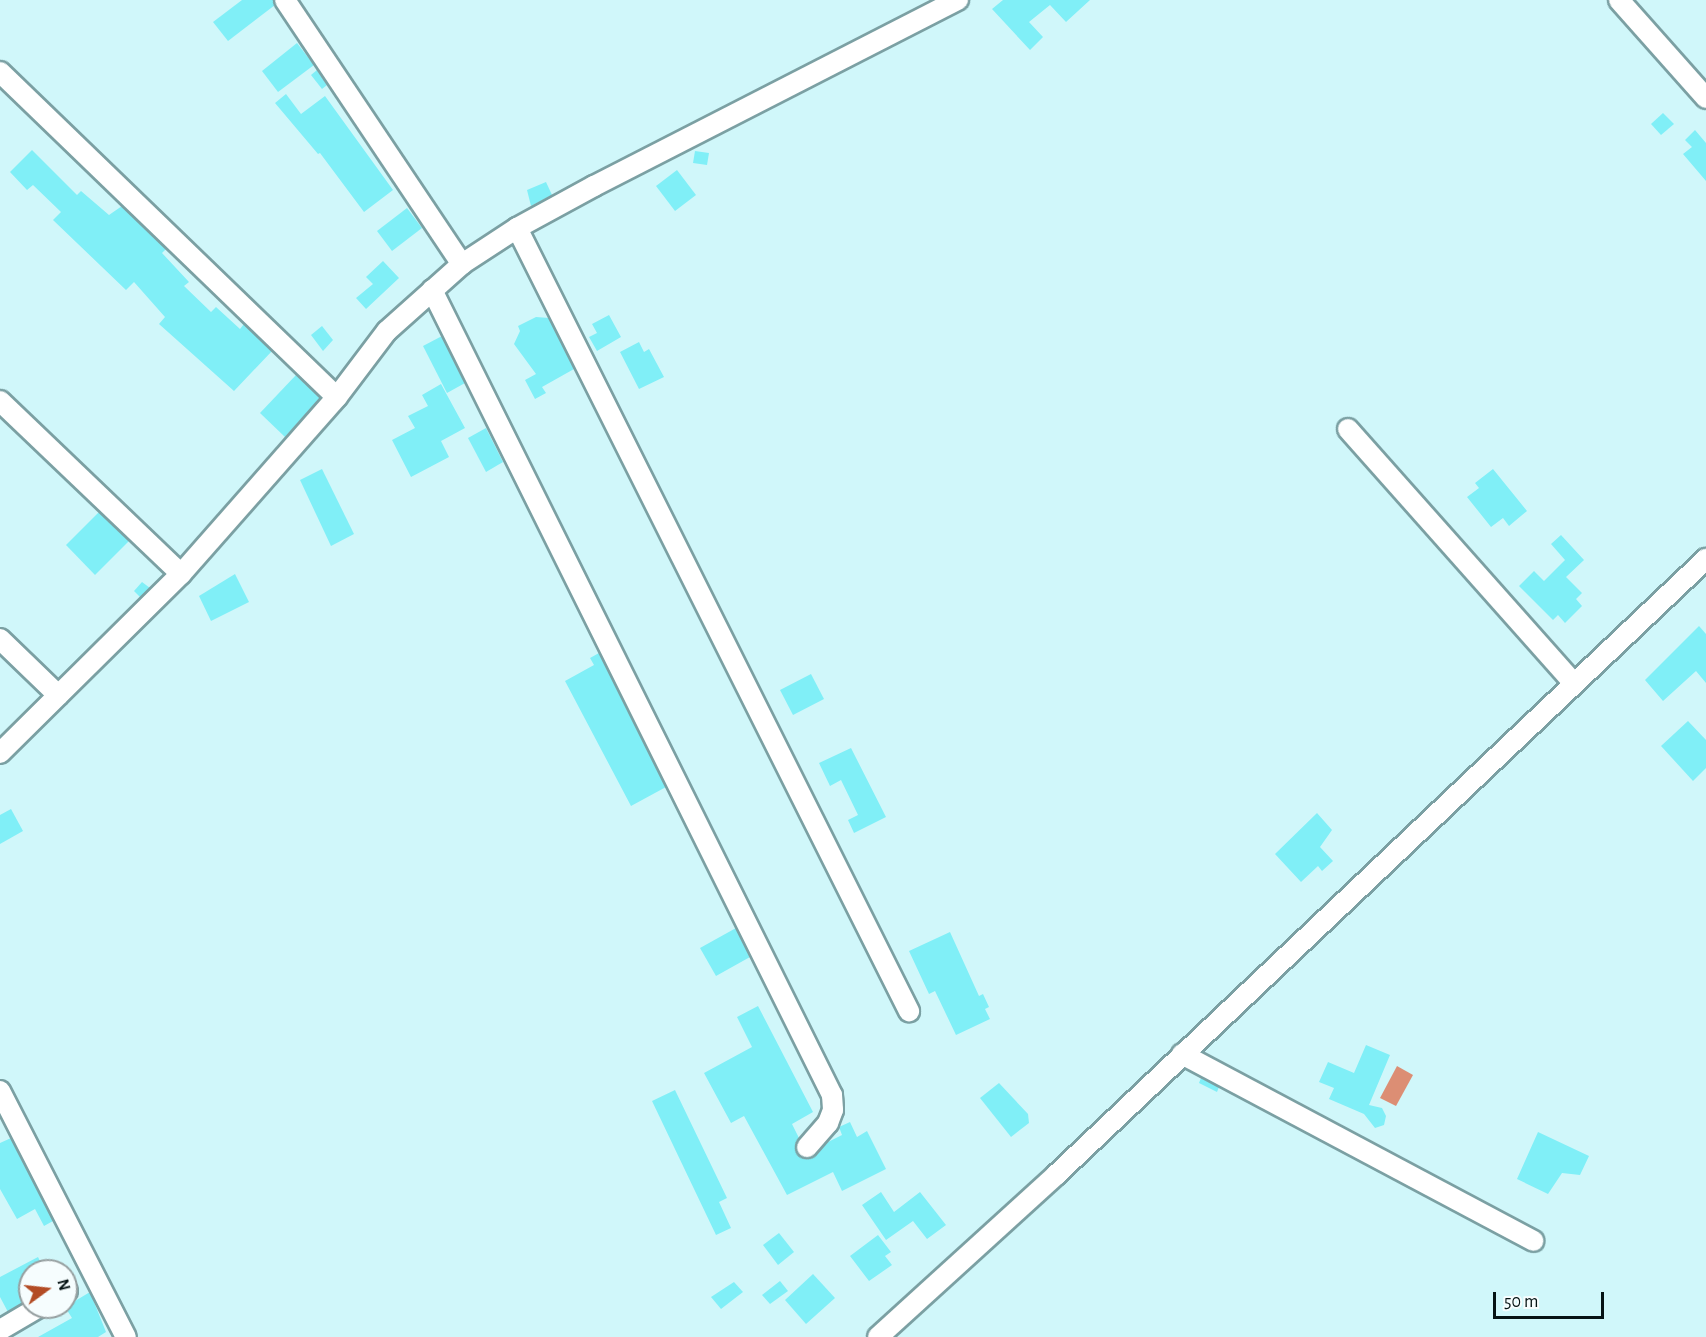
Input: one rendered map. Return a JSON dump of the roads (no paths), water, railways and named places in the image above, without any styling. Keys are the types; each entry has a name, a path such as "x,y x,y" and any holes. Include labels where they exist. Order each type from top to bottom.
{"street":[{"path":"285,0 462,264"},
{"path":"0,752 181,574 337,397 387,331 462,264 517,228 958,0"},
{"path":"1619,0 1706,98"},
{"path":"0,72 337,397"},
{"path":"517,228 909,1011"},
{"path":"432,290 832,1095 833,1110 828,1123 807,1148"},
{"path":"0,401 181,574"},
{"path":"1348,429 1573,682"},
{"path":"878,1337 1182,1054 1573,682 1706,559"},
{"path":"0,639 58,695"},
{"path":"1182,1054 1533,1241"},
{"path":"0,1091 126,1337"},
{"path":"0,1330 19,1319"}]}
